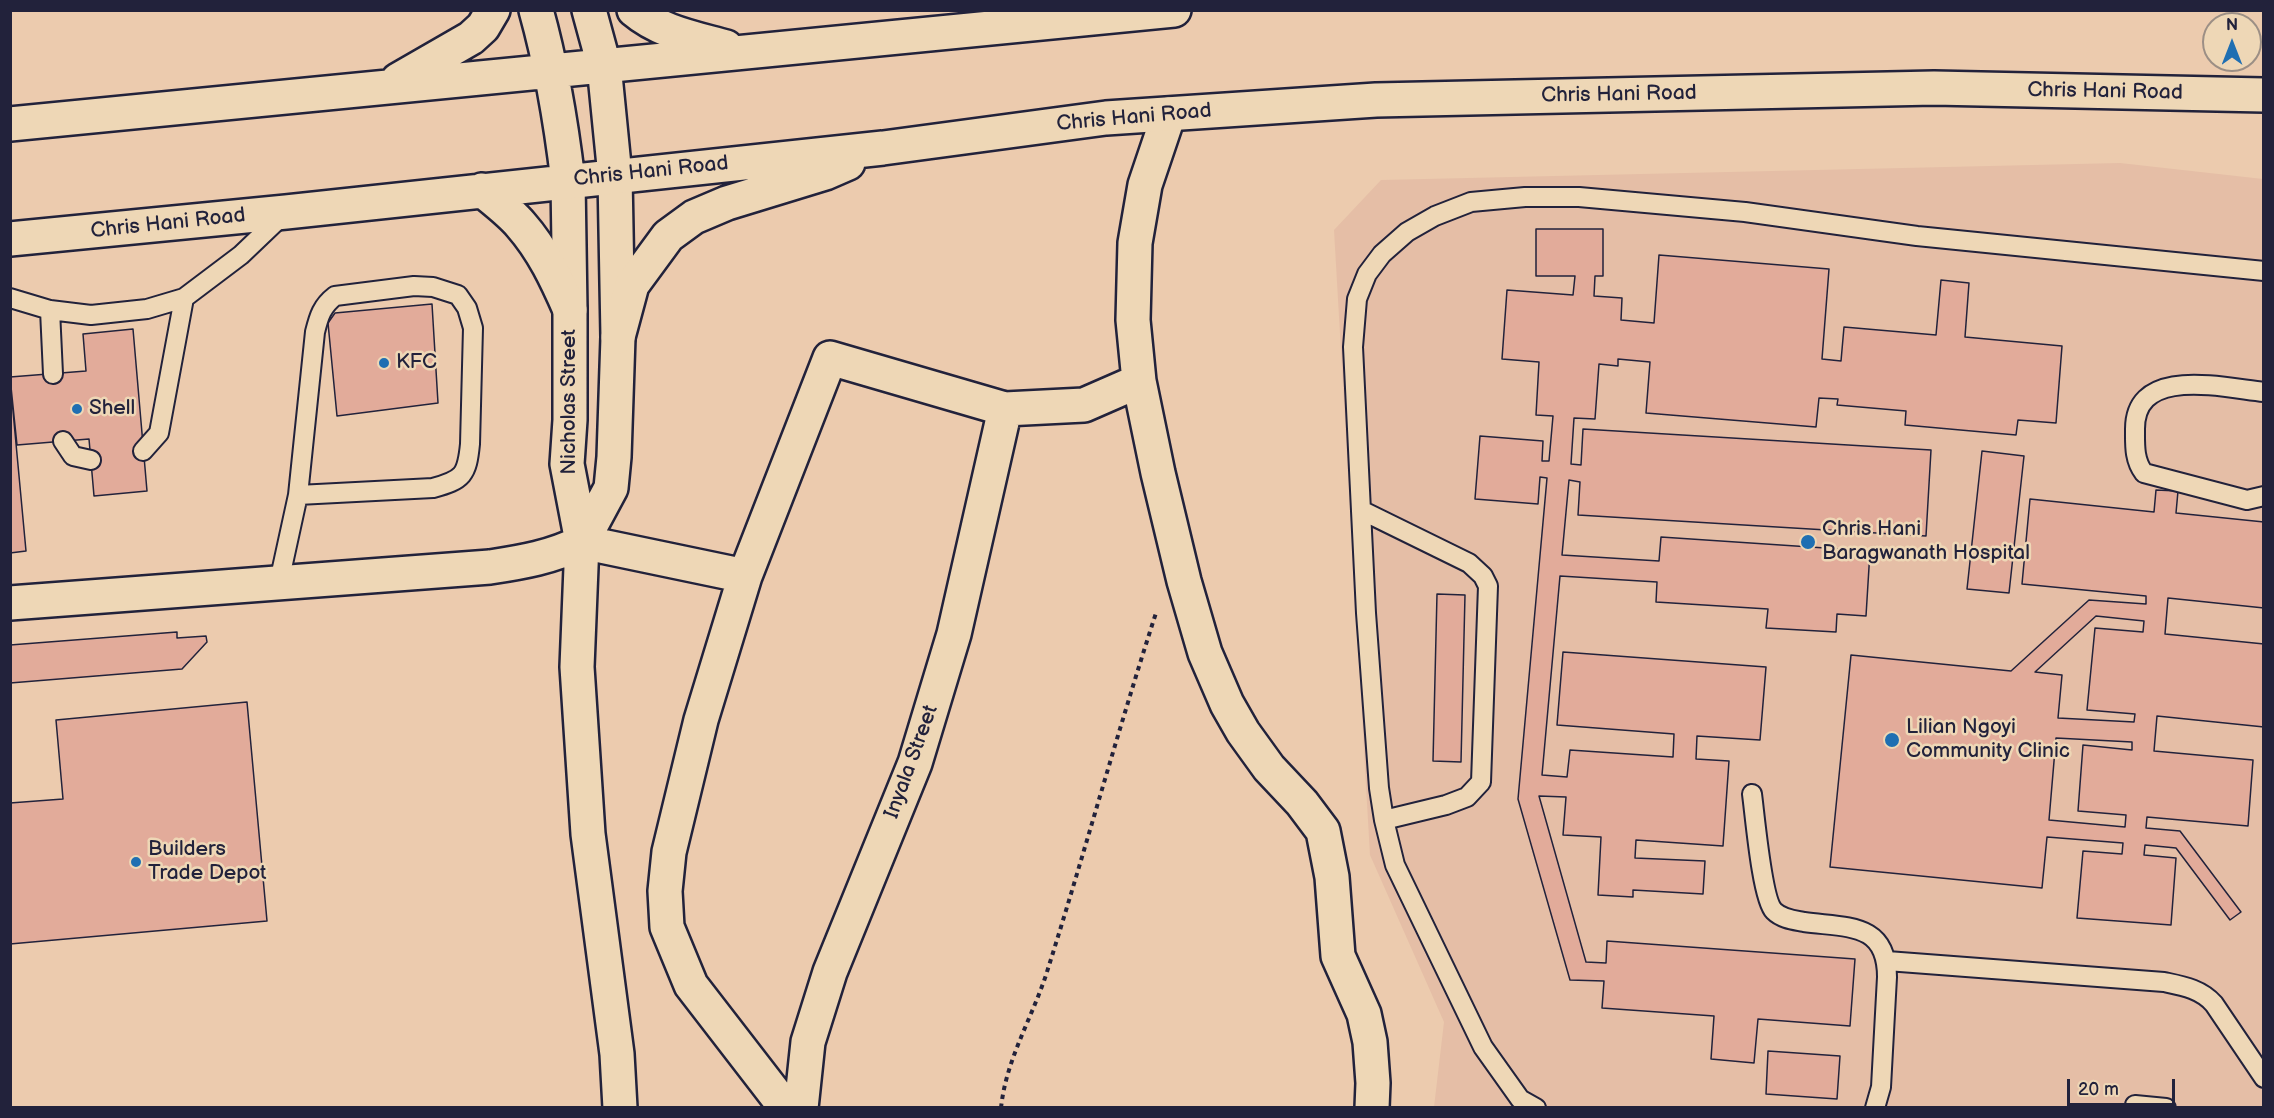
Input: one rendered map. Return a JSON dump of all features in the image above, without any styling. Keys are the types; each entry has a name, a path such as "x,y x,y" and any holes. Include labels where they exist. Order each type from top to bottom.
{"street":[{"path":"386,87 471,38 483,27 493,10"},
{"name":"Nicholas Street","path":"536,10 561,116 568,181 570,420 567,464 582,542"},
{"name":"Nicholas Street","path":"582,542 611,488 618,337 615,176 604,65 589,10"},
{"path":"634,10 648,22 676,33 751,53"},
{"path":"10,124 1174,10"},
{"name":"Chris Hani Road","path":"10,239 883,148 1106,118 1376,100 1922,89 2264,95"},
{"path":"1169,114 1145,185 1135,243 1133,320 1139,381 1179,560 1205,653 1227,704 1243,732 1269,768 1302,803 1323,831 1332,877 1338,956 1364,1014 1371,1053 1372,1107"},
{"path":"618,337 632,285 668,236 694,217 727,203 825,173 883,148"},
{"path":"482,190 520,224 530,237 558,281 570,310"},
{"path":"786,1107 691,984 667,927 665,891 669,852 701,720 745,576 830,358 1005,410 1084,405 1139,381"},
{"name":"Inyala Street","path":"801,1107 808,1042 830,972 915,763 954,634 1005,410"},
{"path":"10,603 490,567 540,559 582,542 745,576"},
{"path":"582,542 577,666 587,823 617,1054 620,1107"}],"lane":[{"path":"1536,1107 1520,1099 1483,1047 1395,865 1384,820 1379,788 1366,613 1353,347 1357,300 1367,274 1382,254 1407,232 1435,216 1472,202 1525,197 1579,197 1745,212 1917,236 2264,271"},
{"path":"10,298 50,310 91,315 147,309 184,298 241,255 286,212"},
{"path":"279,582 298,495 315,332 319,315 327,302 335,296 414,286 433,287 458,295 467,308 473,328 470,444 468,463 463,475 454,482 433,488 298,495"},
{"path":"143,451 159,433 184,298"},
{"path":"50,310 53,374"},
{"path":"2264,392 2184,384 2163,387 2148,396 2140,407 2135,420 2135,452 2138,464 2144,473 2247,500 2264,496"},
{"path":"63,441 73,456 91,460"},
{"path":"1361,510 1469,563 1483,576 1488,586 1481,782 1467,797 1446,805 1384,820"},
{"path":"1752,794 1768,902 1774,912 1786,918 1855,930 1872,936 1881,944 1887,961 1881,1087 1875,1107"},
{"path":"1887,961 2164,982 2190,987 2207,996 2214,1004 2264,1078"},
{"path":"2135,1105 2166,1107"}],"path":[{"path":"1000,1107 1012,1058 1045,978 1122,717 1158,606"}],"shaded area":[{"name":"Chris Hani Baragwanath Hospital","path":"2120,163 2263,179 2263,1107 1434,1107 1444,1022 1370,855 1334,230 1381,180"}],"building":[{"path":"1536,229 1603,229 1603,276 1595,276 1594,296 1622,298 1621,320 1654,323 1659,255 1829,269 1822,359 1841,361 1844,327 1936,335 1941,280 1969,283 1965,337 2062,346 2056,423 2018,420 2016,435 1905,425 1906,411 1837,405 1838,399 1819,398 1816,427 1646,413 1650,362 1618,359 1618,366 1599,364 1595,419 1574,418 1571,464 1581,465 1583,429 1931,450 1926,536 1578,515 1580,482 1569,480 1562,555 1659,561 1661,537 1870,551 1866,616 1837,614 1836,632 1766,628 1768,609 1656,602 1657,582 1560,576 1542,775 1567,777 1570,750 1673,757 1674,734 1557,725 1563,652 1766,667 1760,740 1697,736 1696,759 1729,761 1723,846 1636,840 1635,858 1705,861 1703,894 1633,890 1633,897 1598,895 1601,837 1563,835 1566,797 1539,796 1586,962 1606,963 1607,941 1855,959 1850,1026 1758,1019 1754,1063 1711,1059 1714,1016 1602,1008 1604,981 1570,980 1518,799 1547,478 1540,477 1538,504 1475,499 1480,436 1543,441 1542,461 1549,461 1553,416 1536,415 1539,362 1502,359 1507,290 1573,295 1575,276 1536,276"},
{"name":"KFC","path":"432,304 438,403 337,416 328,323 335,313"},
{"name":"Shell","path":"133,329 147,491 94,496 89,439 17,445 10,377 86,371 83,334"},
{"path":"10,379 26,551 10,553"},
{"path":"1982,451 2024,456 2009,593 1967,589"},
{"path":"2156,490 2178,491 2176,513 2264,522 2264,608 2168,598 2165,634 2264,644 2264,727 2157,716 2154,751 2253,760 2248,826 2147,817 2146,828 2180,831 2241,912 2230,920 2176,848 2145,845 2144,855 2176,858 2171,925 2077,918 2083,851 2122,854 2123,843 2047,837 2042,888 1830,867 1851,655 2011,671 2089,600 2146,604 2146,596 2022,584 2030,499 2154,512","holes":["2096,616 2144,621 2143,632 2095,628 2087,710 2135,714 2134,722 2058,718 2062,675 2035,672","2056,738 2132,742 2132,750 2083,745 2078,811 2126,815 2125,827 2049,820"]},
{"path":"1437,594 1465,595 1461,762 1433,761"},
{"path":"177,632 177,638 206,636 207,642 182,669 10,683 10,645"},
{"name":"Builders Trade Depot","path":"247,702 267,921 10,944 10,803 63,799 56,720"},
{"path":"1768,1051 1840,1056 1837,1099 1766,1094"}],"place":[{"name":"KFC","path":"384,363"},
{"name":"Shell","path":"77,409"},
{"name":"Chris Hani Baragwanath Hospital","path":"1808,542"},
{"name":"Lilian Ngoyi Community Clinic","path":"1892,740"},
{"name":"Builders Trade Depot","path":"136,862"}]}
